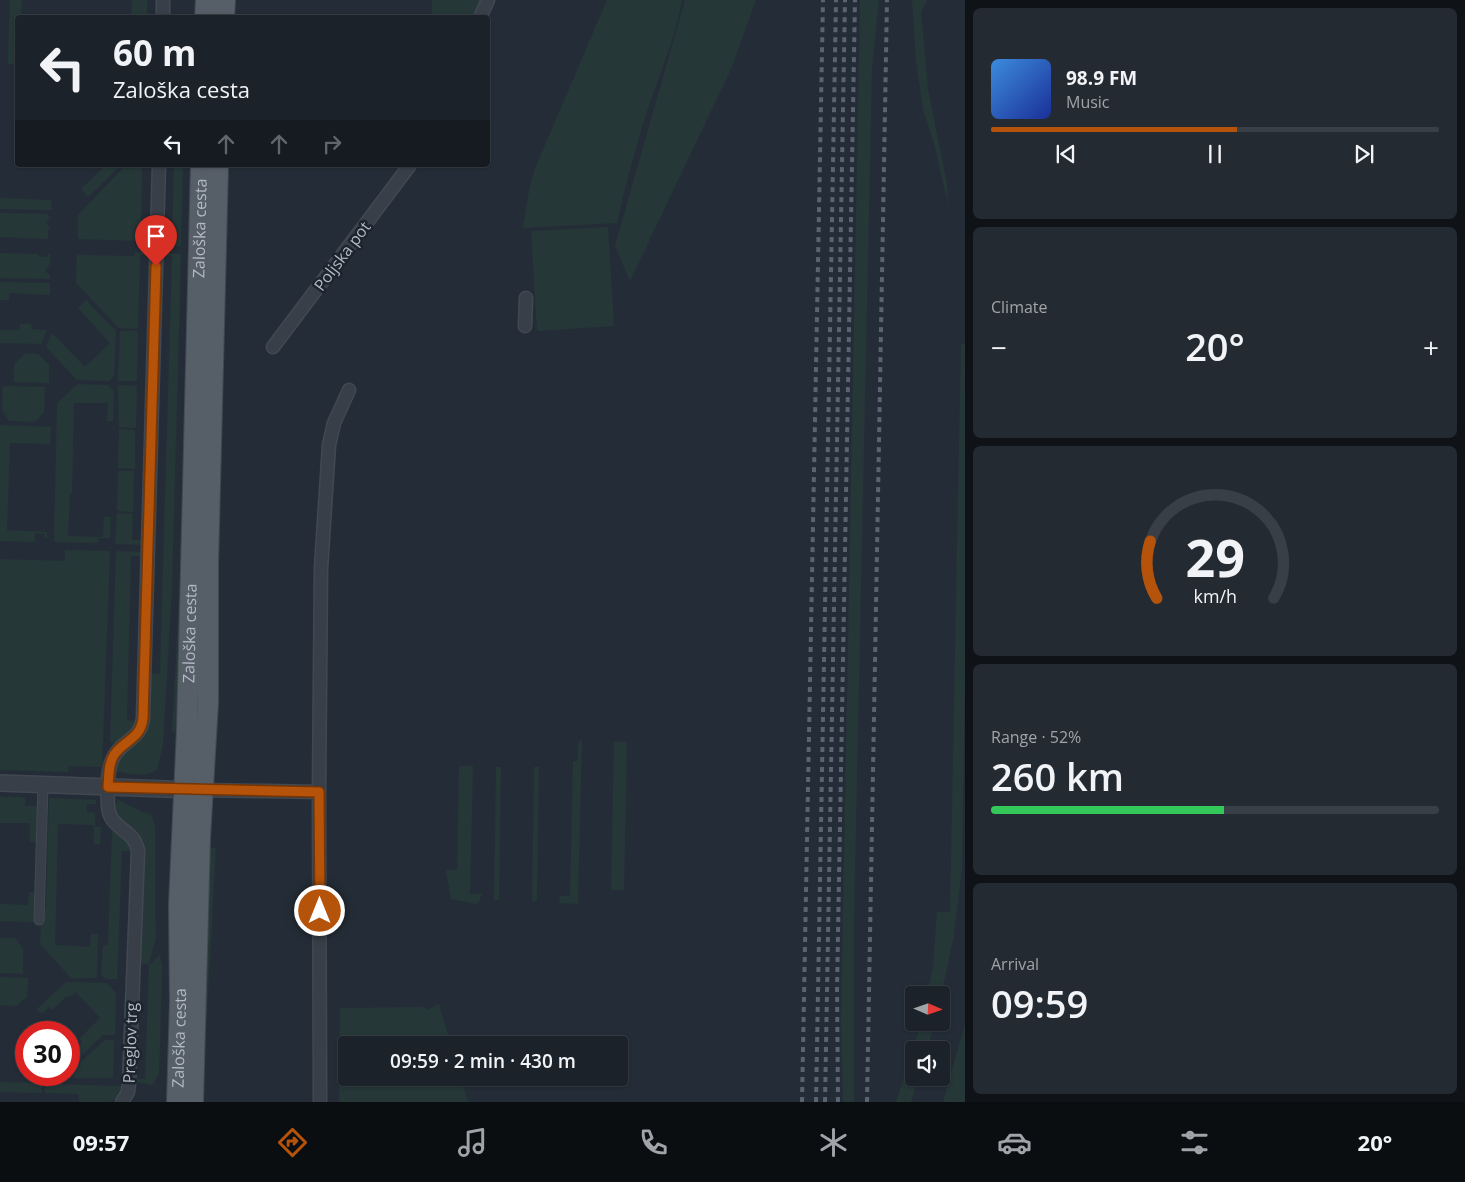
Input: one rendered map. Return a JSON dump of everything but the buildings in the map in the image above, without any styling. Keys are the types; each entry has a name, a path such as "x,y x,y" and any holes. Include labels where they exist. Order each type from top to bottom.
{"main road":[{"path":"205,15 206,0"},
{"path":"224,15 225,0"},
{"name":"Zaloška cesta","path":"194,1102 200,838 188,729 201,167"},
{"name":"Zaloška cesta","path":"177,1102 180,1002 179,905 208,702 208,564 218,167"}],"street":[{"path":"162,15 163,0"},
{"path":"481,15 488,0"},
{"name":"Preglov trg","path":"122,1102 128,1092 138,846 134,839 110,818 108,787 112,760 118,750 139,731 142,724 159,167"},
{"name":"Poljska pot","path":"273,347 408,167"},
{"path":"525,326 526,298"},
{"path":"320,1102 319,792 321,568 329,446 334,423 349,390"},
{"path":"0,783 194,790 319,792"},
{"path":"39,920 43,785"}],"shaded area":[{"path":"10,0 22,0 21,15 15,15 15,64 8,64"},
{"path":"132,0 147,0 147,15 131,15"},
{"path":"432,0 483,0 475,15 432,15"},
{"path":"607,0 682,0 670,45 637,144 617,223 523,228 530,185 536,166"},
{"path":"685,0 756,0 732,67 630,281 615,246"},
{"path":"860,0 879,0 872,68 854,919 854,1102 843,1102 841,1019"},
{"path":"912,0 927,0 921,12 928,89 947,184 948,205 935,147 923,109 916,60"},
{"path":"104,167 119,167 88,197 81,189"},
{"path":"124,167 142,168 141,241 78,239 78,215"},
{"path":"174,167 183,167 181,246 162,246 162,244 172,243"},
{"path":"190,167 194,167 184,578 177,731 172,732 180,578"},
{"path":"0,198 51,200 52,210 0,209"},
{"path":"0,213 48,214 48,217 52,216 46,222 51,229 48,229 48,239 0,237"},
{"path":"608,227 614,326 537,331 531,231"},
{"path":"135,252 150,252 150,255 140,255 138,329 119,328 76,283 77,255 135,256"},
{"path":"0,253 38,254 39,257 47,257 48,254 51,254 50,264 45,270 50,279 0,278"},
{"path":"162,253 181,254 172,588 163,745 157,770 147,774 136,775 116,771 119,759 146,732 150,712 151,674 160,673 172,256 162,255"},
{"path":"0,282 50,283 50,295 9,293 9,300 0,300"},
{"path":"86,300 116,331 114,376 109,381 77,380 46,347 52,333 85,367 110,343 78,308"},
{"path":"20,324 31,324 32,329 47,330 41,344 0,343 0,330 19,330"},
{"path":"120,331 138,331 137,381 118,381"},
{"path":"965,343 965,681 962,870 953,940 943,986 929,986 933,966 937,912 950,912 961,344"},
{"path":"26,353 38,354 49,365 49,383 14,382 14,364"},
{"path":"78,384 108,385 114,391 113,421 107,421 108,403 74,403 72,493 70,493 68,536 103,537 104,517 111,517 110,538 99,538 98,543 54,542 57,403"},
{"path":"118,385 137,386 136,428 119,427"},
{"path":"3,386 45,387 44,412 35,422 9,421 2,410"},
{"path":"0,425 51,427 50,444 10,443 7,530 47,532 47,538 45,538 45,534 35,533 35,542 0,541"},
{"path":"119,429 135,430 135,469 118,468"},
{"path":"118,471 134,471 133,512 117,511"},
{"path":"117,513 133,514 132,540 142,540 142,545 115,544"},
{"path":"65,550 110,551 102,767 69,766 68,772 0,770 0,559 65,561"},
{"path":"116,551 141,552 141,556 131,556 127,720 137,721 133,729 115,744 110,742"},
{"path":"580,740 582,740 578,904 559,903 560,896 570,896 573,761 578,761 578,745"},
{"path":"614,742 627,742 624,890 611,890"},
{"path":"459,766 473,766 470,894 482,894 478,903 475,904 451,899 446,870 457,870"},
{"path":"496,767 501,767 499,900 494,900"},
{"path":"534,767 539,767 537,901 532,901"},
{"path":"0,797 25,797 25,806 37,806 37,815 39,815 38,842 30,842 30,823 0,823"},
{"path":"49,798 96,800 96,804 87,804 87,812 95,813 95,827 101,827 100,844 94,844 94,825 58,824 55,945 90,947 91,934 98,934 97,978 71,978 40,944 42,909 46,909"},
{"path":"118,800 152,816 155,825 156,938 149,964 140,963 144,842 119,817 115,806"},
{"path":"112,831 132,845 132,851 122,851 117,979 106,979 101,974 103,946 108,945"},
{"path":"210,848 216,848 206,1032 204,1027"},
{"path":"29,892 37,892 36,922 0,921 0,904 28,905"},
{"path":"0,938 15,938 23,949 23,974 0,973"},
{"path":"160,955 162,967 159,1074 152,1085 135,1082 135,1079 145,1079 149,965"},
{"path":"0,977 28,978 27,997 16,1006 0,1005"},
{"path":"66,982 107,983 116,993 115,1035 103,1035 80,1057 80,1044 82,1042 80,1038 100,1018 76,992 69,997 67,996 52,1010 49,1007 43,1013 36,1010"},
{"path":"439,1004 448,1036 340,1036 340,1008 425,1007 428,1010"},
{"path":"965,1024 965,1102 943,1102 948,1086 950,1086 950,1077"},
{"path":"918,1031 933,1031 930,1041 915,1041"},
{"path":"105,1040 114,1040 113,1078 80,1078 80,1063"},
{"path":"905,1074 905,1086 916,1086 911,1102 896,1102"},
{"path":"0,1082 15,1082 15,1086 42,1086 42,1093 0,1092"},
{"path":"45,1086 122,1086 119,1095 111,1102 79,1102 79,1094 45,1093"},
{"path":"339,1086 463,1086 468,1102 339,1102"}],"railway":[{"path":"802,1102 823,0"},
{"path":"816,1102 836,0"},
{"path":"825,1102 845,0"},
{"path":"838,1102 837,989 855,0"},
{"path":"867,1102 887,0"}],"route":[{"path":"156,266 143,718 139,731 115,754 109,774 108,787 162,790 319,792 320,911"}]}
